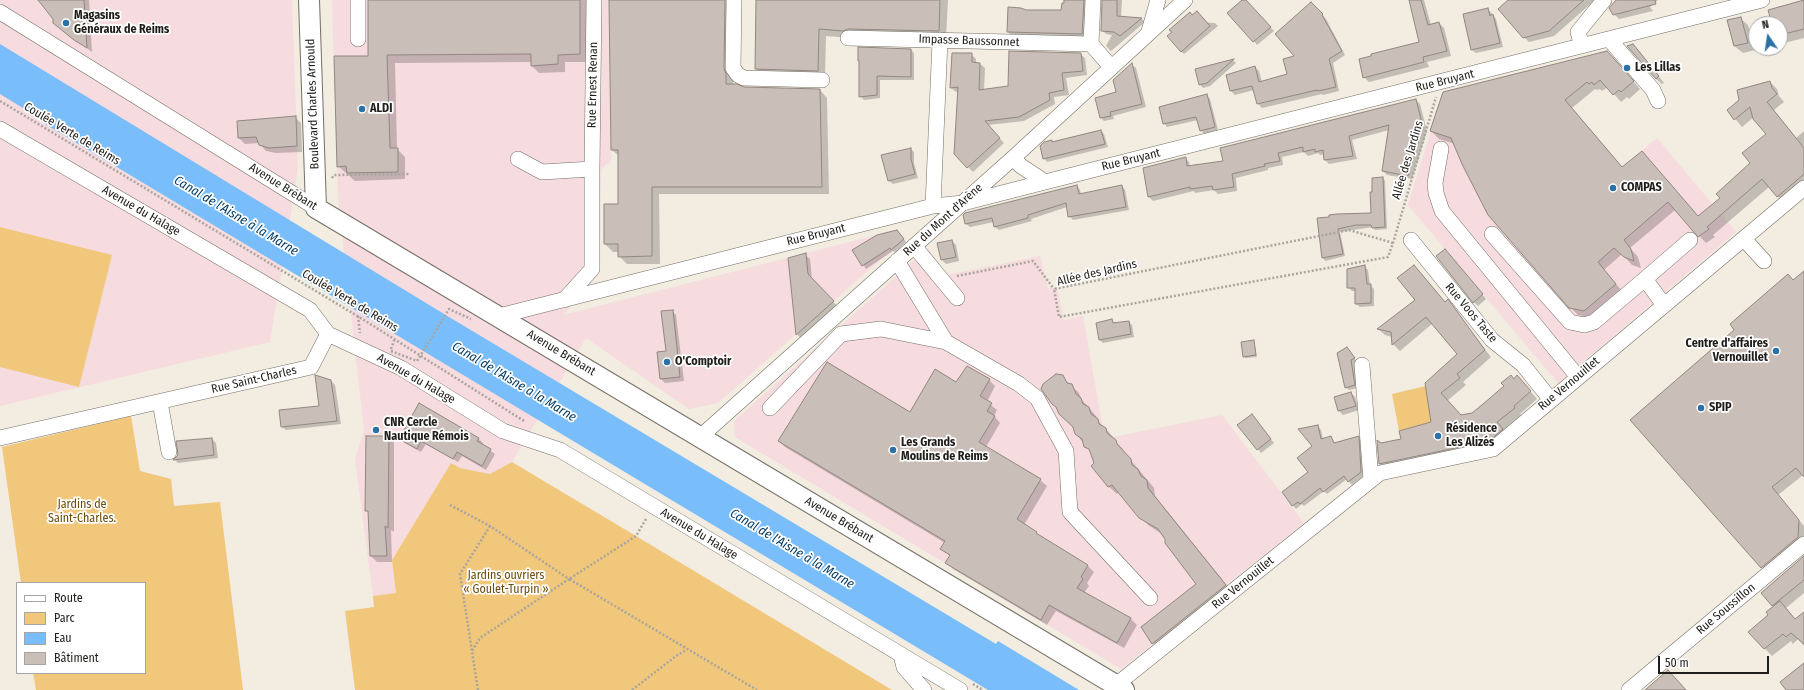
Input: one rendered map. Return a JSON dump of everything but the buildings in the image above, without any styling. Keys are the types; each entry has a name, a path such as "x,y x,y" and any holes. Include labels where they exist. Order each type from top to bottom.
{"main road":[{"name":"Boulevard Charles Arnould","path":"309,0 316,208"},
{"name":"Avenue Brébant","path":"316,208 1120,687"}],"street":[{"path":"358,0 358,39"},
{"name":"Rue Ernest Renan","path":"564,300 592,269 594,0"},
{"path":"734,0 733,68 738,75 744,78 822,80"},
{"path":"1092,0 1091,44 1111,67"},
{"path":"1148,32 1158,0"},
{"name":"Rue du Mont d'Arène","path":"700,437 1013,158 1148,32 1185,0"},
{"path":"1582,46 1578,32 1604,0"},
{"name":"Rue Bruyant","path":"499,316 933,206 963,202 1045,182 1762,0"},
{"name":"Avenue Brébant","path":"0,12 316,208"},
{"name":"Impasse Baussonnet","path":"848,38 1091,44"},
{"path":"1610,39 1653,90 1658,101"},
{"path":"933,206 940,40"},
{"name":"Avenue du Halage","path":"0,129 310,310 336,333 374,351 503,431 560,450 960,690"},
{"path":"1441,149 1435,183 1436,193 1442,211 1578,377"},
{"path":"1013,158 1020,166 1045,182"},
{"path":"518,159 542,172 592,169"},
{"name":"Rue Vernouillet","path":"1120,687 1380,473 1494,448 1804,188"},
{"path":"1492,234 1570,322 1584,325 1594,322 1690,240"},
{"path":"1744,239 1764,261"},
{"name":"Rue Voos Taste","path":"1411,240 1492,340 1523,365 1551,400"},
{"path":"914,246 957,298"},
{"path":"897,261 946,342"},
{"path":"1645,279 1664,305"},
{"path":"770,408 841,334 881,328 946,342 1020,384 1037,398 1066,451 1070,512 1150,598"},
{"name":"Rue Saint-Charles","path":"0,438 311,367 336,333"},
{"path":"1362,365 1371,480"},
{"path":"160,402 169,452"},
{"name":"Rue Soussillon","path":"1629,690 1804,544"},
{"path":"901,655 904,667 924,690"}],"path":[{"name":"Allée des Jardins","path":"1393,243 1349,230 1054,290 1060,317 1388,257 1393,243 1441,81"},
{"name":"Coulée Verte de Reims","path":"0,101 364,320 525,422"},
{"path":"315,182 332,183 334,175 410,174"},
{"path":"941,279 1033,261 1054,290"},
{"path":"391,352 417,361 449,309 471,319"},
{"path":"450,505 490,526 569,579 757,690"},
{"path":"472,651 480,638 636,536 654,506"},
{"path":"478,690 460,574 490,526"},
{"path":"632,690 676,656 688,649"}],"shaded area":[{"path":"0,0 292,0 298,169 270,342 0,406"},
{"path":"332,0 609,0 611,163 602,168 601,175 600,273 563,315 897,230 904,239 718,403 689,409 586,338 512,462 490,474 460,468 451,463 392,560 396,593 373,596 355,459 364,430 338,199"},
{"path":"1538,68 1622,167 1657,138 1736,232 1558,383 1408,205 1443,92"},
{"path":"928,248 947,275 1040,256 1048,289 1057,287 1064,320 1083,316 1102,423 1113,437 1222,415 1304,523 1121,669 735,437 734,421"}],"green space":[{"path":"0,227 112,255 79,387 0,367"},
{"path":"1426,386 1432,422 1399,431 1392,394"},
{"name":"Jardins de Saint-Charles.","path":"131,416 140,471 171,479 174,506 220,502 243,690 36,690 33,674 146,674 146,582 21,582 2,447"},
{"name":"Jardins ouvriers « Goulet-Turpin »","path":"512,462 892,690 355,690 345,611 374,607 373,596 396,593 392,560 451,463 460,468 490,474"}],"water":[{"name":"Canal de l'Aisne à la Marne","path":"0,44 449,317 996,644 998,641 1079,690 988,690 45,124 36,116 0,94"}],"place":[{"name":"Magasins Généraux de Reims","path":"66,23"},
{"name":"Les Lillas","path":"1627,68"},
{"name":"ALDI","path":"362,109"},
{"name":"COMPAS","path":"1613,188"},
{"name":"Centre d'affaires Vernouillet","path":"1776,351"},
{"name":"O'Comptoir","path":"667,362"},
{"name":"SPIP","path":"1701,408"},
{"name":"CNR Cercle Nautique Rémois","path":"376,430"},
{"name":"Résidence Les Alizés","path":"1438,436"},
{"name":"Les Grands Moulins de Reims","path":"893,450"}]}
